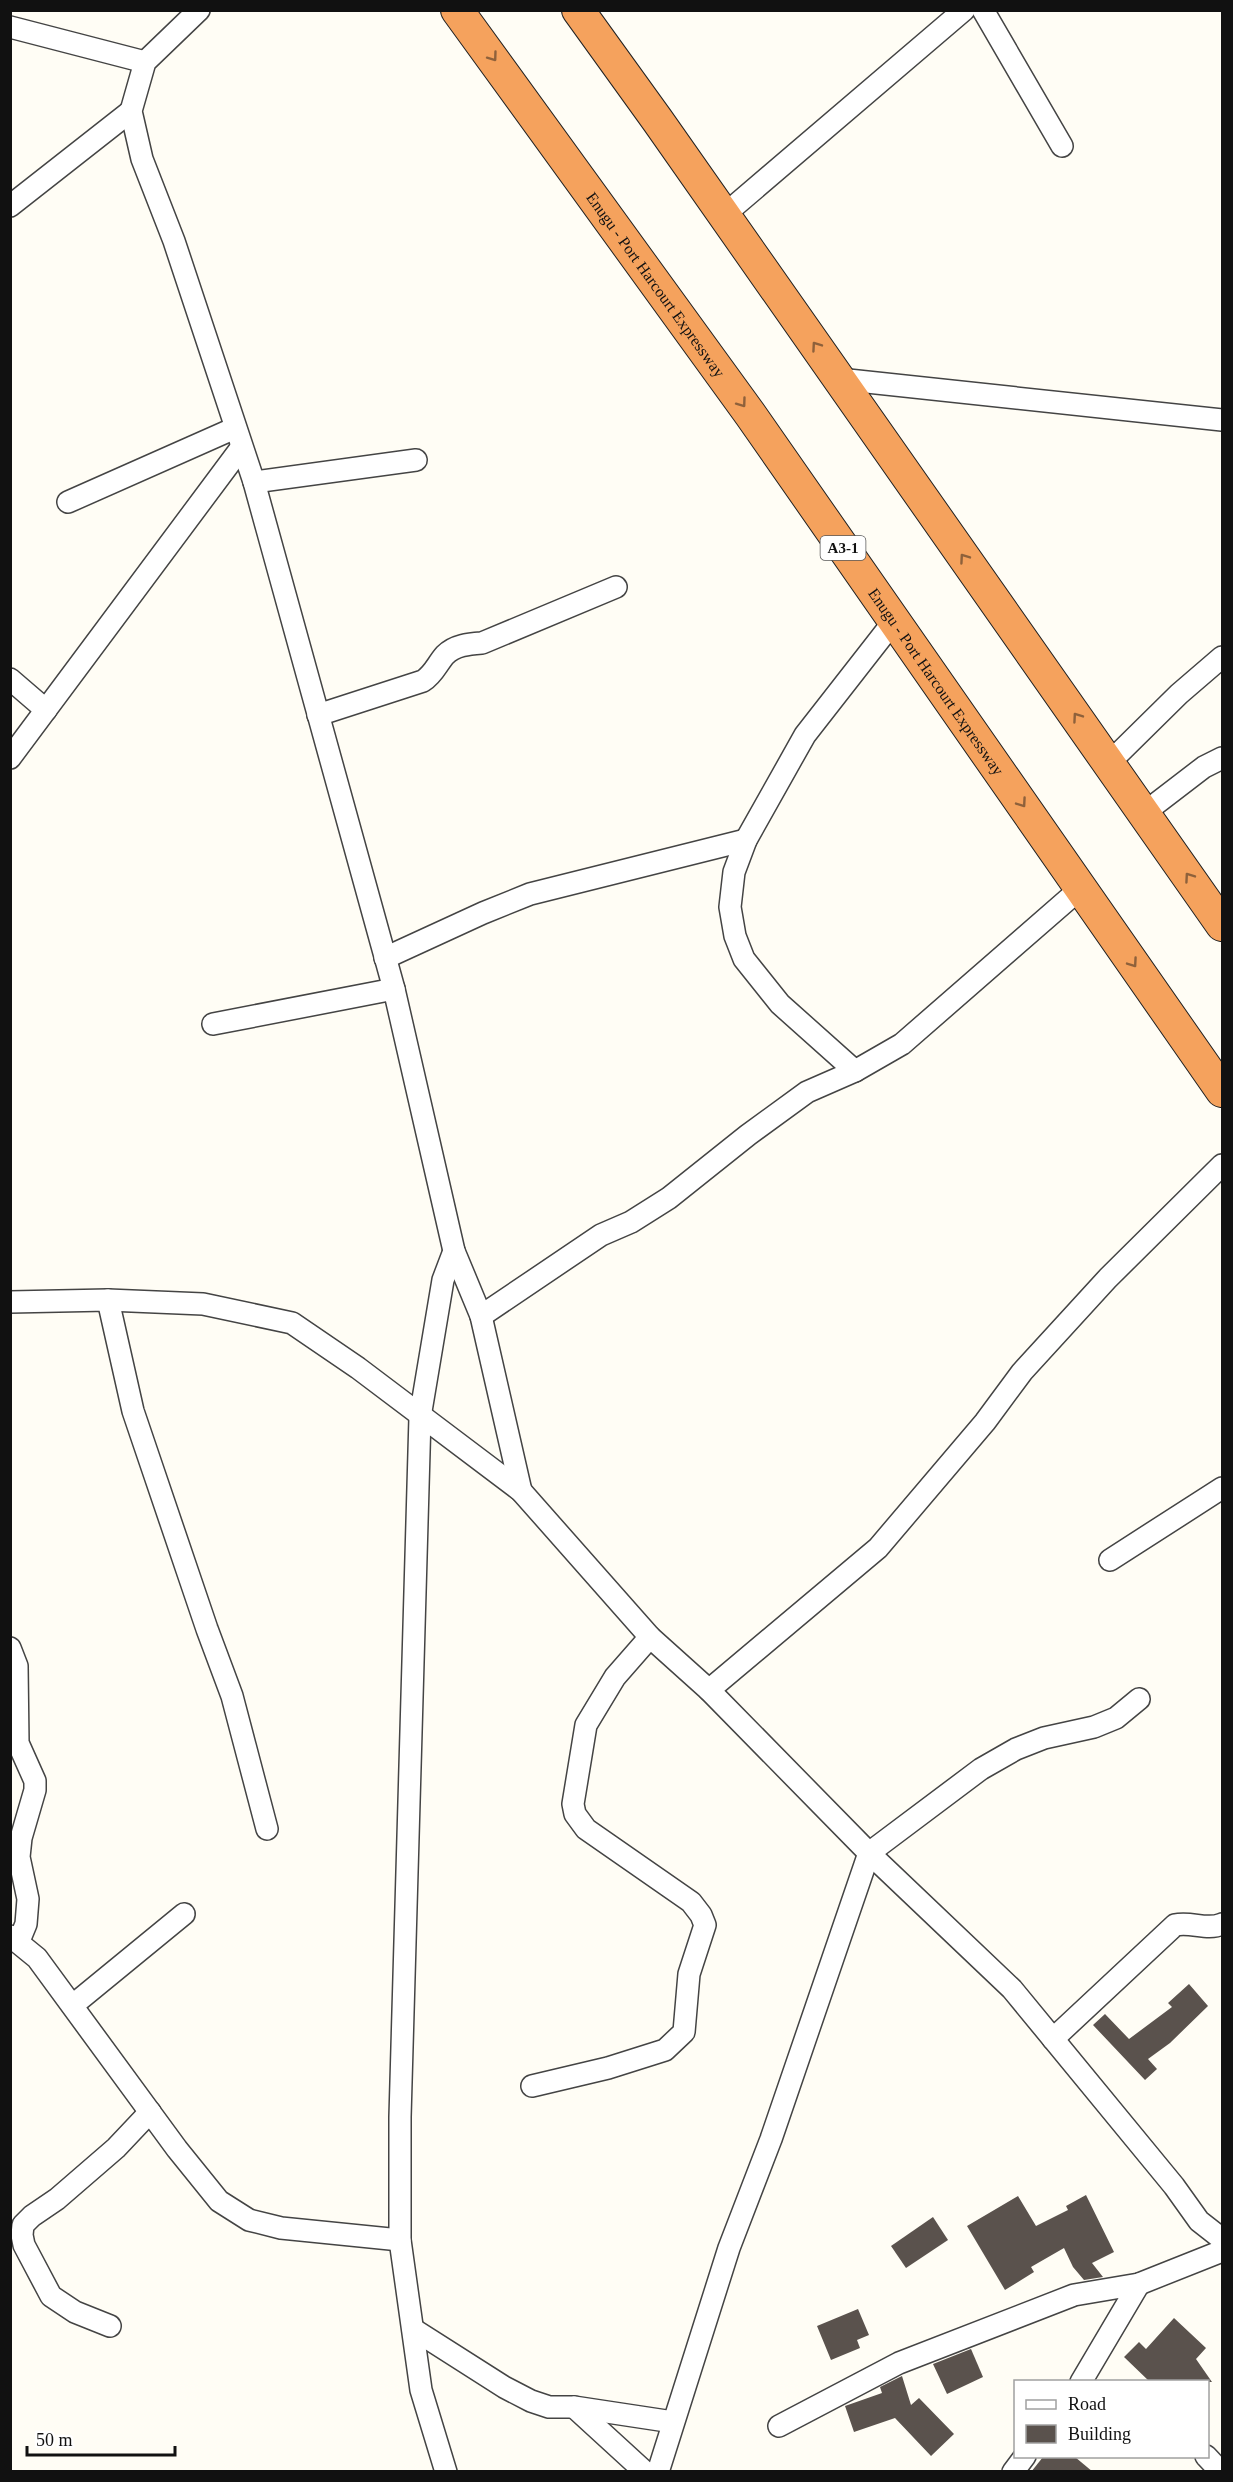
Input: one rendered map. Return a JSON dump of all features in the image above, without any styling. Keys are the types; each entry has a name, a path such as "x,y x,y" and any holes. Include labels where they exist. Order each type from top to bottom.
{"highway":[{"name":"Enugu - Port Harcourt Expressway","path":"457,10 743,405 1222,1091"},
{"path":"578,10 1222,925"}],"street":[{"path":"199,10 145,62 131,111 142,159 174,241 254,482 394,989 454,1251 481,1316 521,1491"},
{"path":"724,215 964,10"},
{"path":"983,10 1062,146"},
{"path":"10,27 145,62"},
{"path":"10,206 131,111"},
{"path":"839,379 1220,414"},
{"path":"68,502 238,438"},
{"path":"10,758 238,438"},
{"path":"254,482 417,460"},
{"path":"318,715 423,681 433,674 446,654 460,645 482,643 616,586"},
{"path":"855,1071 780,1004 744,959 735,936 730,907 734,872 746,840 805,735 894,621"},
{"path":"1109,764 1179,693 1222,657"},
{"path":"10,679 46,710"},
{"path":"1144,813 1204,767 1222,758"},
{"path":"385,958 530,894 746,840"},
{"path":"481,1316 601,1236 631,1222 669,1198 748,1135 807,1092 855,1071 902,1044 1081,888"},
{"path":"213,1024 394,989"},
{"path":"709,1690 878,1548 985,1422 1022,1372 1108,1278 1222,1165"},
{"path":"446,2472 421,2390 400,2240 400,2117 420,1417 443,1280 454,1251"},
{"path":"108,1300 133,1411 232,1696 267,1829"},
{"path":"10,1302 108,1300 203,1304 292,1323 358,1368 521,1491 650,1637 709,1690 869,1853 1012,1989 1174,2186 1199,2221 1222,2239"},
{"path":"1110,1560 1222,1488"},
{"path":"532,2085 608,2068 665,2050 684,2032 689,1974 705,1925 701,1915 691,1902 586,1829 575,1814 573,1804 586,1725 615,1677 650,1637"},
{"path":"10,1648 17,1666 18,1743 34,1781 35,1790 21,1838 19,1857 28,1899 26,1924 15,1938 37,1958 150,2112 219,2201 249,2220 281,2228 400,2240"},
{"path":"658,2472 729,2248 771,2139 869,1853 981,1769 1016,1749 1044,1738 1094,1727 1116,1718 1139,1699"},
{"path":"73,2005 184,1914"},
{"path":"1053,2039 1175,1925 1183,1923 1209,1927 1222,1924"},
{"path":"110,2326 75,2312 51,2296 24,2245 23,2225 116,2148 150,2112"},
{"path":"779,2426 899,2363 1074,2295 1139,2284 1222,2251"},
{"path":"1087,2379 1139,2284"},
{"path":"413,2329 531,2402 549,2407 574,2407 673,2422"},
{"path":"574,2407 645,2472"},
{"path":"1013,2472 1024,2458"},
{"path":"1207,2458 1221,2472"}],"building":[{"path":"1189,1984 1208,2006 1170,2043 1148,2059 1157,2069 1145,2080 1093,2025 1105,2014 1129,2039 1172,2007 1168,2003"},
{"path":"1086,2195 1114,2252 1092,2263 1103,2277 1084,2280 1073,2267 1064,2248 1031,2267 1034,2272 1005,2290 967,2226 1018,2196 1036,2226 1068,2210 1066,2206"},
{"path":"933,2217 948,2240 906,2268 891,2246"},
{"path":"858,2309 869,2335 857,2340 860,2348 831,2360 817,2326"},
{"path":"1174,2318 1206,2348 1196,2359 1212,2382 1209,2380 1148,2380 1124,2357 1139,2342 1146,2349"},
{"path":"971,2349 983,2377 947,2394 933,2364"},
{"path":"902,2376 911,2405 919,2398 954,2434 931,2456 895,2418 854,2432 845,2406 882,2393 880,2387"},
{"path":"1042,2458 1076,2458 1093,2472 1031,2472"}]}
